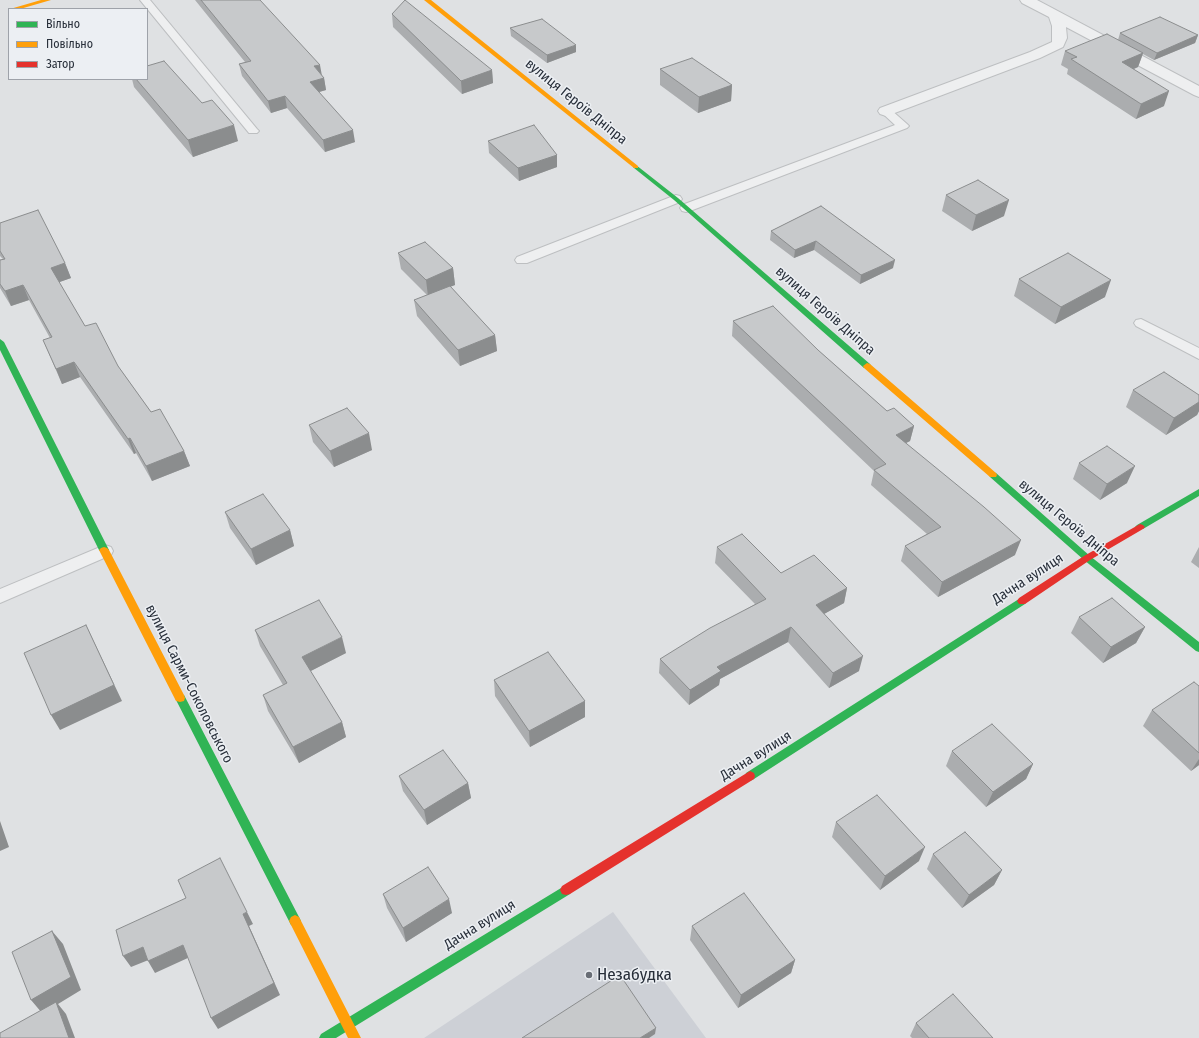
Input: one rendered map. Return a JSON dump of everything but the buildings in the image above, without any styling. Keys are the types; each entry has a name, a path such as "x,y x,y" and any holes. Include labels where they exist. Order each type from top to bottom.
{"street":[{"path":"17,8 48,0"},
{"name":"вулиця Героїв Дніпра","path":"428,0 686,208 1086,558 1199,648"},
{"path":"1027,0 1199,92"},
{"path":"1055,15 1059,26 1060,38 1069,44"},
{"path":"886,111 1035,55 1069,44 1116,48"},
{"name":"вулиця Сарми-Соколовського","path":"0,342 105,552 355,1038"},
{"name":"Дачна вулиця","path":"325,1038 785,755 1086,558 1199,492"}],"lane":[{"path":"145,0 253,131"},
{"path":"686,208 903,126 886,111"},
{"path":"522,260 676,200"},
{"path":"1141,323 1199,354"},
{"path":"0,596 105,552"}],"shaded area":[{"name":"Незабудка","path":"613,912 706,1038 424,1038"}],"traffic: fast":[{"path":"636,167 676,199 867,366"},
{"path":"0,342 104,550"},
{"path":"993,475 1087,558 1199,648"},
{"path":"1140,527 1199,492"},
{"path":"750,776 1022,601"},
{"path":"180,698 295,921"},
{"path":"325,1038 566,890"}],"traffic: slow":[{"path":"17,8 48,0"},
{"path":"427,0 636,167"},
{"path":"867,366 993,475"},
{"path":"104,550 180,698"},
{"path":"295,921 355,1038"}],"traffic: jam":[{"path":"1022,601 1087,558 1140,527"},
{"path":"566,890 750,776"}],"place":[{"name":"Незабудка","path":"589,975"}]}
